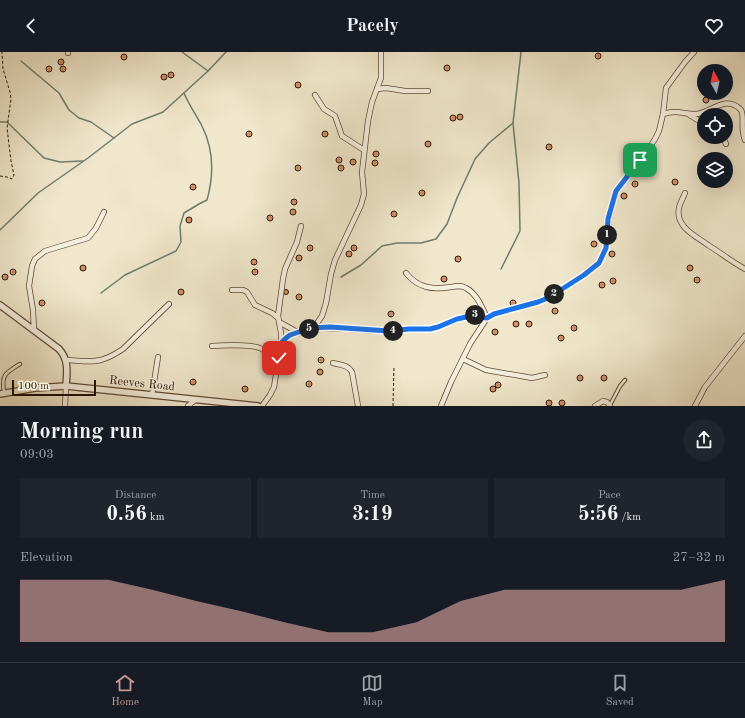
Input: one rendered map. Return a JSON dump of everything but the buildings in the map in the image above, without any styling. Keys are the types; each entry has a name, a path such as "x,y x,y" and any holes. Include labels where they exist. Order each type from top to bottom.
{"street":[{"path":"281,343 290,335 311,328 318,322 324,311 335,260 363,199 364,187 362,172 364,150 370,109 381,78 381,52"},
{"path":"685,62 689,52"},
{"path":"441,406 470,344 487,318 494,314 548,298 584,275 599,263 606,248 608,219 616,191 648,150 659,130 663,114 666,88 694,52"},
{"path":"377,89 386,88 405,91 428,91"},
{"path":"315,95 324,109 337,119 342,136 364,150"},
{"path":"663,114 675,111 698,114 726,103 736,106 743,113 742,130 745,140"},
{"path":"684,112 697,120"},
{"path":"685,194 679,211 685,227 695,238 708,244 745,269"},
{"path":"34,330 33,310 29,286 32,266 35,259 45,251 88,238 96,228 104,212"},
{"path":"262,406 274,387 281,343 281,332 278,320 284,272 295,248 301,226"},
{"path":"406,273 415,282 428,288 436,289 459,286 467,288 481,304 487,318"},
{"path":"232,290 243,290 247,292 255,304 272,313 278,320 299,333"},
{"path":"66,360 102,360 118,352 169,304"},
{"path":"0,305 60,349 66,360 67,373 65,406"},
{"path":"311,328 330,327 389,331 409,329 422,330 438,327 457,319 471,316 487,318"},
{"path":"695,406 705,387 745,336"},
{"path":"212,346 258,347 265,351 277,365"},
{"path":"152,395 158,357"},
{"path":"463,359 486,370 532,378 545,375"},
{"path":"333,363 350,368 358,406"},
{"name":"Reeves Road","path":"2,393 35,388 66,386 258,406"},
{"path":"188,406 195,400"},
{"path":"595,406 603,401 607,402 610,406"}],"lane":[{"path":"2,393 1,384 7,372 20,364"},
{"path":"610,406 625,380"}],"path":[{"path":"0,176 12,179 14,176 10,161 7,128 11,99 3,69 2,52"},
{"path":"393,406 394,366"}],"waterway":[{"path":"182,52 208,71"},
{"path":"0,230 38,193 88,158 132,124 163,112 208,71 226,52"},
{"path":"501,269 520,231 519,183 513,123 521,52"},
{"path":"21,61 59,93 69,110 79,118 91,122 114,138"},
{"path":"101,293 125,275 176,251 181,242 180,226 184,213 207,200 212,172 211,153 202,126 184,93"},
{"path":"0,122 7,122 44,158 60,162 83,161"},
{"path":"341,277 361,265 382,246 397,243 421,243 436,239 447,224 475,159 489,143 513,123"}],"route":[{"path":"279,358 281,343 286,338 290,335 311,328 330,327 389,331 430,329 464,317 475,315 487,318 494,314 548,298 584,275 599,263 606,248 608,219 616,191 640,160"}]}
